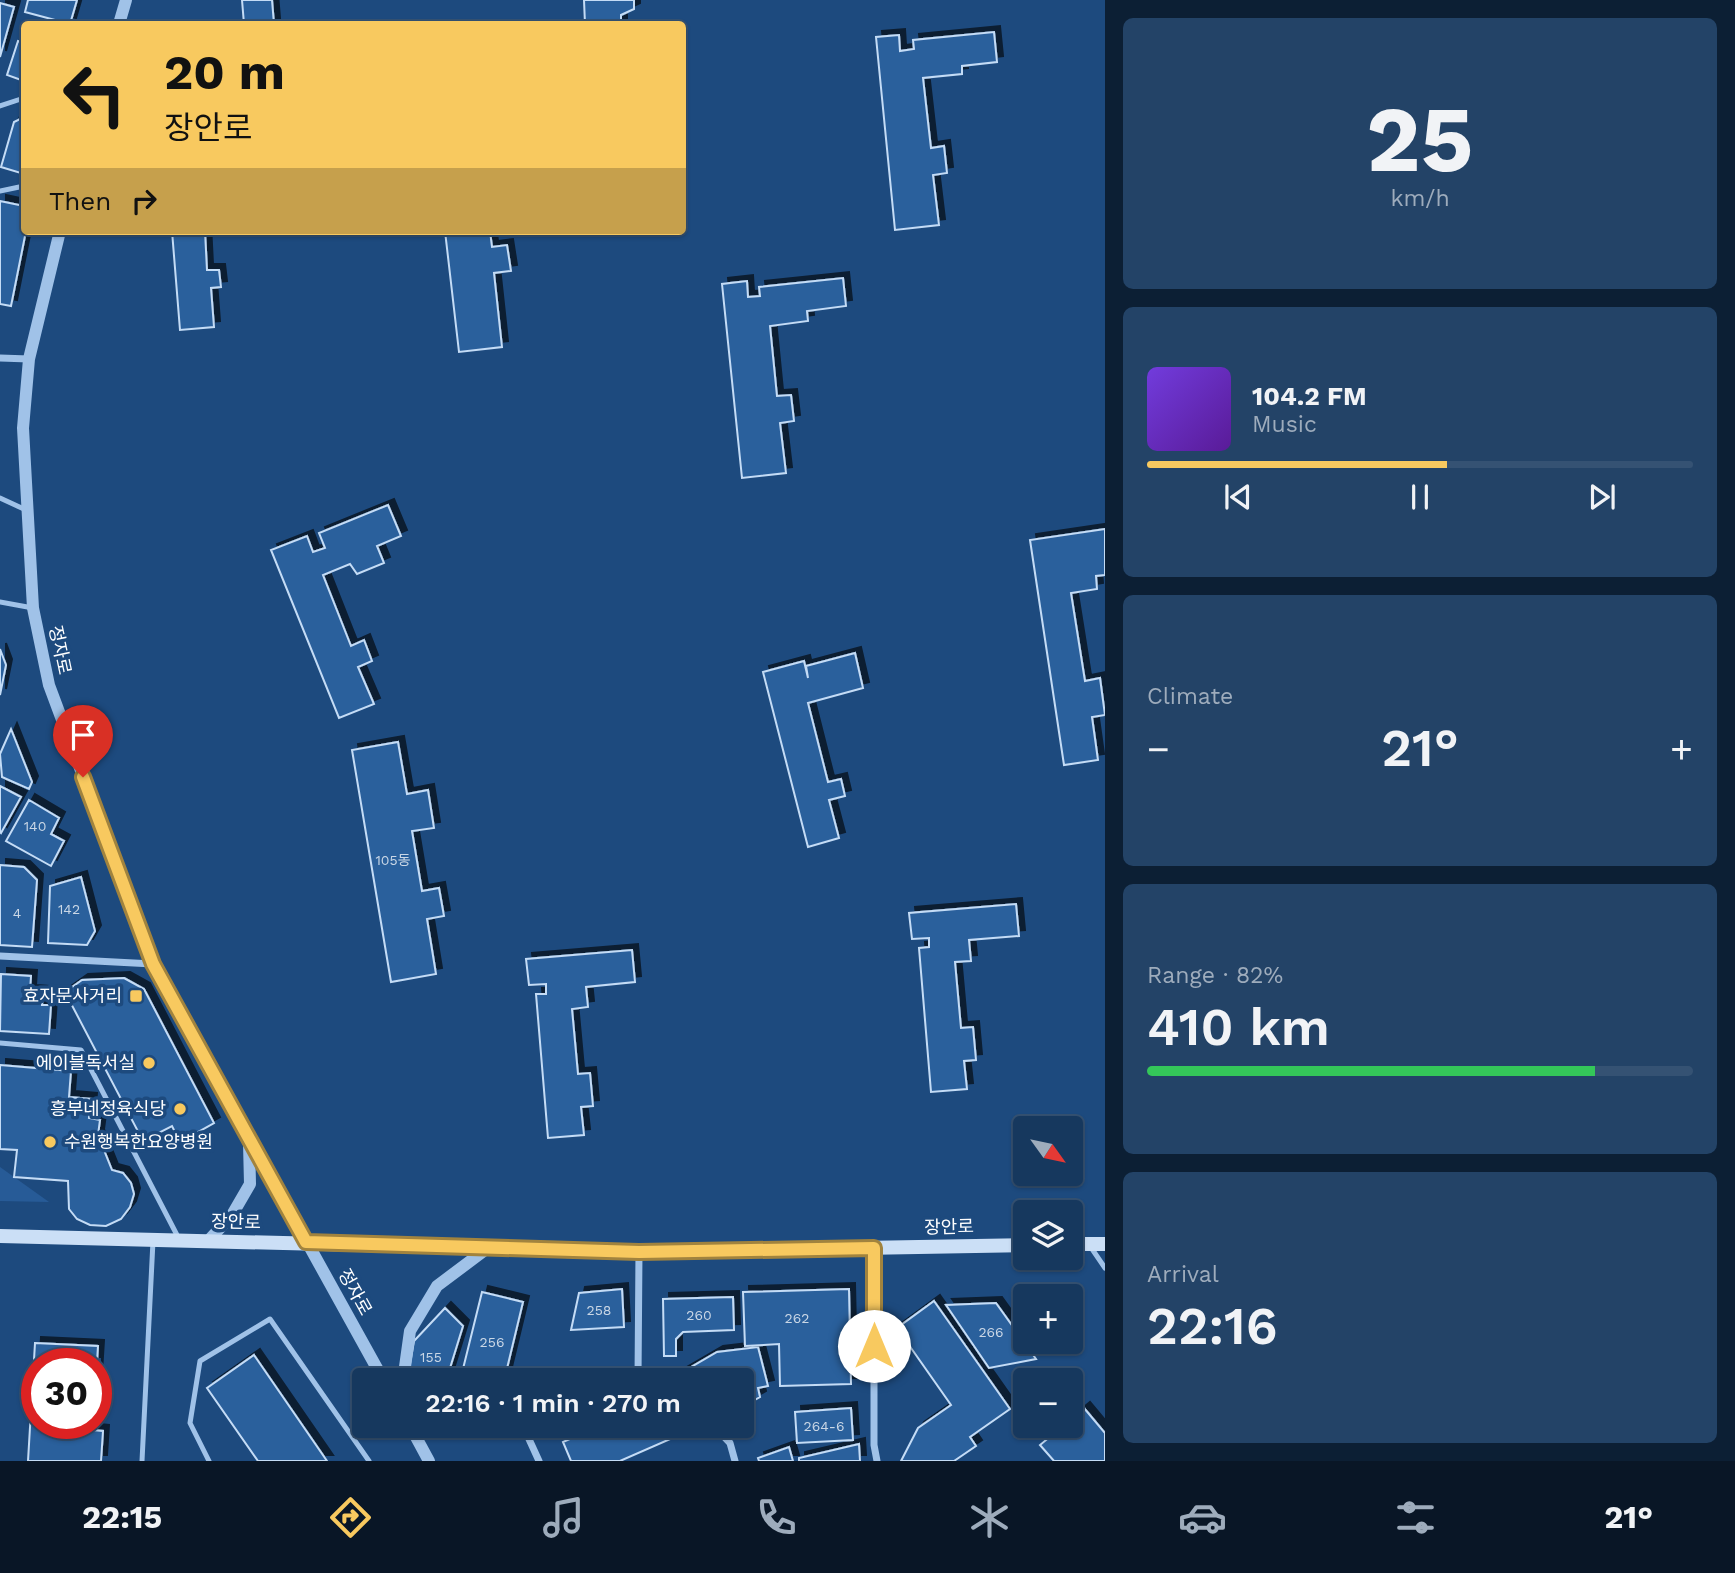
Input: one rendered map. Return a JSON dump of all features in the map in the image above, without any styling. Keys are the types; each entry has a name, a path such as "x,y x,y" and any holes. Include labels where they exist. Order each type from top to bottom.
{"main road":[{"name":"장안로","path":"0,1236 639,1252 1013,1245"},
{"path":"1083,1244 1105,1244"}],"street":[{"path":"119,21 126,0"},
{"name":"정자로","path":"59,235 29,359 23,428 33,608 49,684 153,964 377,1368"},
{"path":"0,358 29,359"},
{"path":"0,956 153,964"},
{"path":"209,1240 232,1215 250,1184 249,1139"},
{"path":"405,1368 410,1331 437,1286 489,1247"},
{"path":"874,1248 874,1445 877,1461"},
{"path":"635,1368 639,1252"},
{"path":"417,1438 429,1461"},
{"path":"529,1438 540,1461"},
{"path":"725,1438 730,1443 735,1461"}],"lane":[{"path":"0,106 21,99"},
{"path":"0,191 21,187"},
{"path":"0,498 26,510"},
{"path":"0,602 33,608"},
{"path":"0,1043 81,1050 180,1240"},
{"path":"142,1461 153,1241"},
{"path":"1088,1244 1105,1268"},
{"path":"209,1461 190,1423 200,1361 270,1319 369,1461"}],"shaded area":[{"path":"0,1167 49,1202 0,1201"}],"building":[{"path":"28,0 77,0 71,21 59,21 25,12"},
{"path":"242,0 272,0 274,21 244,21"},
{"path":"584,0 634,0 634,9 621,15 621,21 585,21"},
{"path":"0,3 14,7 0,57"},
{"path":"994,32 997,62 962,66 962,74 923,78 931,148 944,146 947,173 933,175 939,225 895,230 876,37 899,35 900,51 914,49 913,40"},
{"path":"18,41 21,42 21,80 7,75"},
{"path":"21,118 21,173 1,167 14,122"},
{"path":"0,201 21,205 21,235 25,235 11,306 0,304"},
{"path":"172,235 205,235 207,270 219,270 221,287 211,288 214,327 180,330"},
{"path":"445,235 490,235 492,247 507,245 511,271 494,273 502,347 459,352"},
{"path":"843,278 846,306 807,311 808,321 770,326 777,396 791,395 794,421 780,423 786,473 742,478 722,284 747,281 748,297 760,296 759,287"},
{"path":"388,505 401,536 377,546 384,563 357,574 350,564 323,575 351,646 364,640 372,661 358,667 374,704 339,718 271,550 307,536 313,552 325,548 319,533"},
{"path":"1105,529 1105,575 1096,576 1097,589 1071,593 1085,681 1100,678 1105,715 1092,717 1098,760 1064,765 1030,540"},
{"path":"0,649 6,665 0,695"},
{"path":"855,653 863,688 808,703 828,782 841,779 845,796 829,800 839,838 808,847 763,672 804,661 808,678 806,666"},
{"path":"11,729 32,782 29,789 2,777 0,754"},
{"path":"398,742 407,794 428,790 434,828 412,831 422,891 439,888 444,916 427,919 436,974 391,982 352,750"},
{"path":"0,786 21,797 1,833 0,832"},
{"path":"29,800 59,818 51,834 64,841 51,866 6,841"},
{"path":"0,865 24,867 37,880 32,947 0,945"},
{"path":"81,877 95,931 87,945 48,943 50,886"},
{"path":"1016,904 1019,936 969,940 971,961 955,962 961,1028 973,1027 976,1060 964,1061 967,1089 931,1092 919,948 929,947 929,938 912,939 909,913"},
{"path":"632,950 635,982 586,987 588,1007 572,1009 578,1074 590,1073 593,1106 581,1107 584,1135 548,1138 536,994 546,994 546,984 529,985 526,959"},
{"path":"1,974 31,976 30,991 43,992 42,1005 51,1005 49,1034 0,1031"},
{"path":"124,978 144,989 214,1123 180,1142 172,1126 143,1141 65,992 82,980"},
{"name":"수원행복한요양병원","path":"0,1065 71,1071 69,1097 91,1099 89,1118 100,1120 98,1135 112,1170 123,1173 131,1183 134,1194 130,1207 121,1219 106,1226 90,1225 77,1219 69,1209 68,1181 14,1177 17,1150 0,1149"},
{"path":"622,1289 624,1327 571,1330 579,1293"},
{"path":"849,1289 851,1384 780,1386 779,1344 745,1346 743,1292"},
{"path":"482,1292 523,1302 507,1368 463,1368"},
{"path":"733,1297 734,1330 683,1332 676,1339 676,1356 664,1356 663,1299"},
{"path":"934,1301 1010,1409 970,1437 976,1446 954,1461 901,1461 918,1428 951,1405 897,1328"},
{"path":"996,1303 1013,1327 1013,1354 1032,1354 1036,1359 989,1368 946,1305"},
{"path":"445,1308 463,1326 450,1368 409,1368 414,1341"},
{"path":"35,1343 98,1346 98,1348 35,1348"},
{"path":"758,1347 768,1386 758,1388 760,1397 754,1400 754,1368 690,1368 717,1352"},
{"path":"254,1355 327,1461 258,1461 207,1388"},
{"path":"851,1408 853,1440 797,1443 795,1412"},
{"path":"1083,1409 1105,1433 1105,1461 1054,1461 1040,1445 1048,1438 1083,1438"},
{"path":"572,1438 673,1438 620,1461 571,1461 563,1442"},
{"path":"29,1439 102,1439 101,1461 28,1461"},
{"path":"859,1444 860,1461 799,1461 799,1458"},
{"path":"789,1447 793,1461 759,1461 758,1458"}],"place":[{"name":"효자문사거리","path":"136,996"},
{"name":"에이블독서실","path":"149,1063"},
{"name":"흥부네정육식당","path":"180,1109"},
{"name":"수원행복한요양병원","path":"50,1142"}],"route":[{"path":"83,777 153,964 306,1242 639,1252 874,1248 874,1346"}]}
